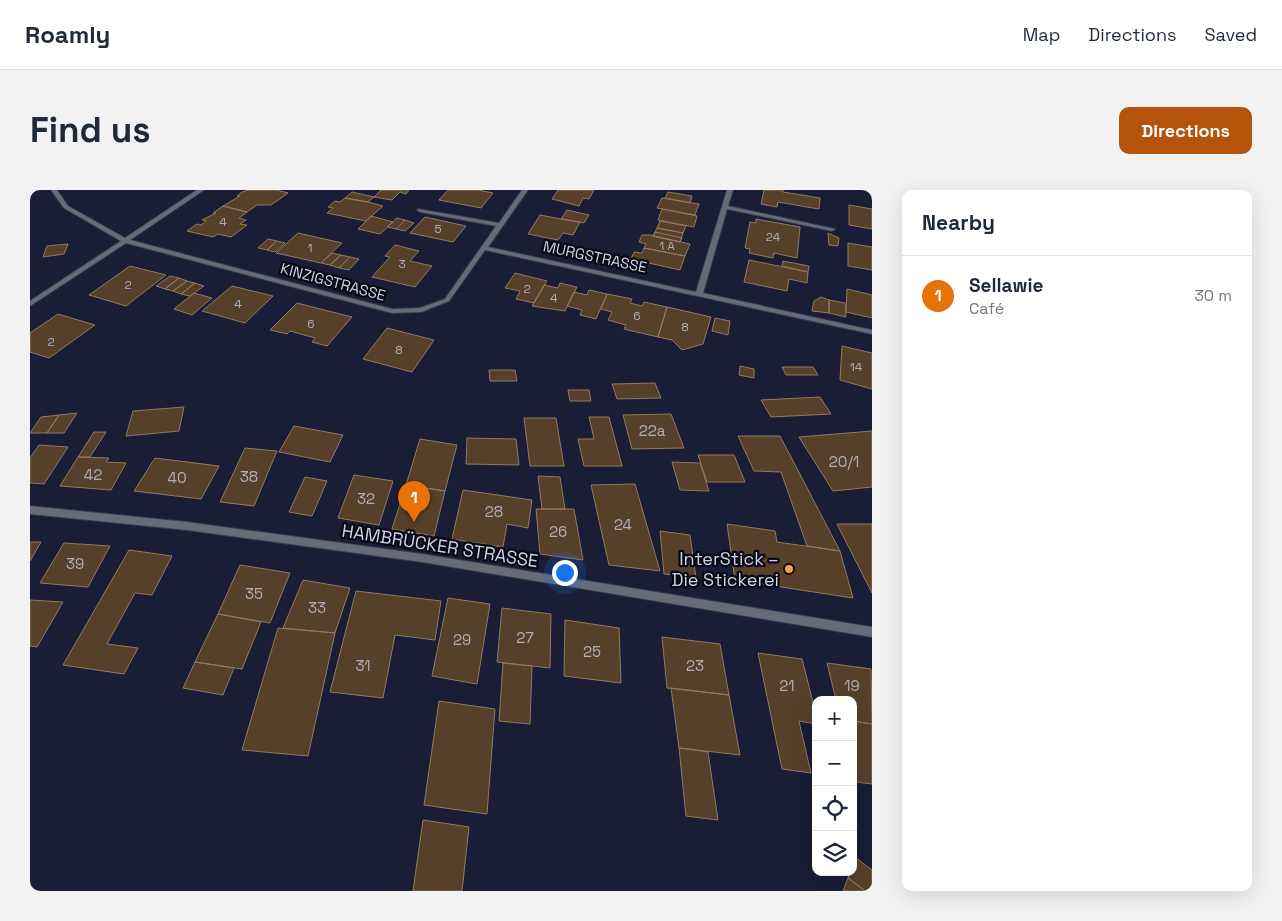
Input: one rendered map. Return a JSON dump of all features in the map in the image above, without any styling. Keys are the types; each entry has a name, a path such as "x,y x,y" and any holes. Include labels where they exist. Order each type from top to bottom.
{"street":[{"name":"KINZIGSTRASSE","path":"54,190 66,207 124,240 392,310 420,310 447,300 525,190"},
{"path":"30,304 201,190"},
{"path":"700,294 730,190"},
{"path":"725,207 832,229"},
{"path":"420,210 500,225"},
{"name":"MURGSTRASSE","path":"484,248 872,332"},
{"name":"HAMBRÜCKER STRASSE","path":"30,510 188,526 422,558 872,632"}],"building":[{"path":"249,190 277,190 288,193 271,205 257,205 247,212 223,206 240,196 237,196 242,192"},
{"path":"381,190 409,190 406,194 400,192 392,200 374,197"},
{"path":"448,190 478,190 493,193 481,208 439,200"},
{"path":"558,190 594,190 589,199 583,198 579,206 552,199"},
{"path":"764,190 783,190 783,192 820,198 819,209 778,202 777,207 761,204"},
{"path":"352,192 374,197 368,202 345,198"},
{"path":"668,192 692,196 690,203 665,198"},
{"path":"345,198 383,206 366,221 327,213 333,208 328,207 335,201 340,202"},
{"path":"662,198 699,204 695,215 657,208"},
{"path":"849,205 872,209 872,229 849,225"},
{"path":"223,206 247,212 239,218 246,220 240,224 247,225 231,237 218,234 213,237 187,231 197,224 201,225 206,221 202,220 216,213 213,213"},
{"path":"662,209 697,216 694,227 658,220"},
{"path":"567,210 589,215 584,223 561,219"},
{"path":"540,215 580,222 573,235 563,233 558,240 528,234"},
{"path":"371,216 393,222 380,234 358,229"},
{"path":"425,217 466,226 453,242 410,233"},
{"path":"397,218 405,220 396,229 387,227"},
{"path":"756,219 800,227 797,258 774,253 773,258 749,253 750,249 745,248 750,222 756,223"},
{"path":"405,220 414,223 405,231 396,229"},
{"path":"660,221 686,226 683,233 657,228"},
{"path":"657,228 683,233 680,242 653,236"},
{"path":"655,232 682,238 680,242 653,236"},
{"path":"298,233 342,243 321,263 276,253"},
{"path":"828,233 839,238 838,246 829,245"},
{"path":"642,235 690,244 685,256 644,248 646,244 639,242"},
{"path":"268,239 277,241 267,250 258,248"},
{"path":"277,241 285,243 275,252 267,250"},
{"path":"848,243 872,247 872,270 848,266"},
{"path":"68,244 64,254 43,257 47,246"},
{"path":"395,245 419,251 410,261 432,266 415,287 372,277 390,257 385,256"},
{"path":"644,248 685,256 680,270 631,259 634,252 642,253"},
{"path":"332,253 341,255 330,265 321,263"},
{"path":"341,255 350,257 339,268 330,265"},
{"path":"350,257 359,259 349,270 339,268"},
{"path":"749,260 808,272 807,283 789,279 787,291 744,282"},
{"path":"783,261 809,266 808,272 782,266"},
{"path":"130,266 166,275 126,306 89,295"},
{"path":"515,273 547,281 534,303 516,299 520,291 505,288"},
{"path":"170,276 179,278 165,289 156,286"},
{"path":"179,278 187,281 173,291 165,289"},
{"path":"187,281 195,283 181,294 173,291"},
{"path":"195,283 204,286 190,296 181,294"},
{"path":"560,283 577,287 565,311 532,306 544,285 558,288"},
{"path":"232,286 273,296 245,323 202,311"},
{"path":"847,289 872,295 872,318 846,312"},
{"path":"589,290 607,294 596,319 580,315 582,310 567,306 574,292 587,295"},
{"path":"194,293 212,298 192,315 174,309"},
{"path":"607,294 632,299 630,303 642,306 644,302 667,307 658,337 624,329 626,325 608,320 612,312 601,309"},
{"path":"821,297 829,300 829,313 812,311 814,301"},
{"path":"829,300 845,303 846,317 829,313"},
{"path":"297,303 352,317 327,346 312,342 315,338 290,331 287,334 270,330"},
{"path":"667,307 711,317 703,344 682,350 672,340 658,337"},
{"path":"58,314 95,325 49,358 30,352 30,333"},
{"path":"715,318 730,321 728,335 712,331"},
{"path":"387,328 434,340 412,372 363,359"},
{"path":"842,346 872,353 872,389 840,380"},
{"path":"740,366 754,369 754,378 739,375"},
{"path":"782,367 813,367 818,375 786,375"},
{"path":"489,370 515,370 517,381 490,381"},
{"path":"655,383 661,398 617,399 612,384"},
{"path":"568,390 589,390 591,401 570,401"},
{"path":"820,397 831,414 771,417 761,400"},
{"path":"184,407 179,431 126,436 133,411"},
{"path":"77,413 64,433 47,433 59,415"},
{"path":"671,414 684,448 632,449 623,415"},
{"path":"59,415 47,433 30,433 41,417"},
{"path":"589,417 609,417 622,466 584,466 578,439 594,439"},
{"path":"524,418 556,418 564,466 530,466"},
{"path":"294,426 343,435 330,462 279,452"},
{"path":"872,431 872,487 833,491 799,437"},
{"path":"94,432 106,432 90,457 78,457"},
{"path":"738,436 780,436 840,551 807,546 781,472 754,471"},
{"path":"467,438 516,439 519,465 466,464"},
{"path":"420,439 457,445 445,491 406,485"},
{"path":"39,445 68,447 44,484 30,483 30,458"},
{"path":"245,448 277,451 254,506 220,502"},
{"path":"698,455 734,455 745,482 707,482"},
{"path":"78,457 109,458 106,462 126,463 111,490 60,486"},
{"path":"155,458 219,466 201,499 134,491"},
{"path":"672,462 700,463 709,491 680,490"},
{"path":"354,475 393,481 379,525 338,518"},
{"path":"538,476 560,477 565,509 542,509"},
{"path":"305,477 327,481 312,516 289,512"},
{"path":"635,484 660,571 609,565 591,485"},
{"path":"406,485 445,491 434,536 392,529"},
{"path":"463,490 532,500 528,528 507,524 503,547 452,539"},
{"path":"536,509 574,509 583,560 540,554"},
{"path":"727,524 775,531 777,542 840,551 853,598 735,580"},
{"path":"837,524 872,524 872,593"},
{"path":"660,531 690,535 696,578 664,574"},
{"path":"30,542 41,542 30,561"},
{"path":"64,543 110,546 88,587 40,583"},
{"path":"129,550 172,556 152,595 135,593 107,644 138,648 124,674 63,665"},
{"path":"240,565 290,573 270,623 218,614"},
{"path":"303,580 350,588 335,633 283,628"},
{"path":"356,591 441,601 435,640 395,635 383,698 330,692"},
{"path":"448,598 490,604 477,684 432,676"},
{"path":"30,600 63,602 37,647 30,646"},
{"path":"502,608 551,614 550,668 497,662"},
{"path":"218,614 261,622 242,669 195,662"},
{"path":"565,620 619,628 621,683 564,676"},
{"path":"278,628 335,633 308,756 242,750"},
{"path":"662,637 720,644 729,695 667,688"},
{"path":"758,653 802,659 812,698 812,723 799,721 811,773 782,769"},
{"path":"195,662 234,668 223,695 183,688"},
{"path":"503,663 532,666 530,724 499,721"},
{"path":"827,663 871,669 872,724 857,722 857,696 835,696"},
{"path":"671,688 729,695 740,755 679,748"},
{"path":"439,701 495,709 487,814 424,805"},
{"path":"857,722 872,724 872,784 857,782"},
{"path":"679,748 708,752 718,820 686,816"},
{"path":"423,820 469,827 462,891 413,891"},
{"path":"857,859 872,870 872,891 865,891 848,878 849,876 857,876"},
{"path":"848,878 865,891 843,891"}],"place":[{"name":"Sellawie","path":"414,522"},
{"name":"InterStick – Die Stickerei","path":"789,569"}]}
